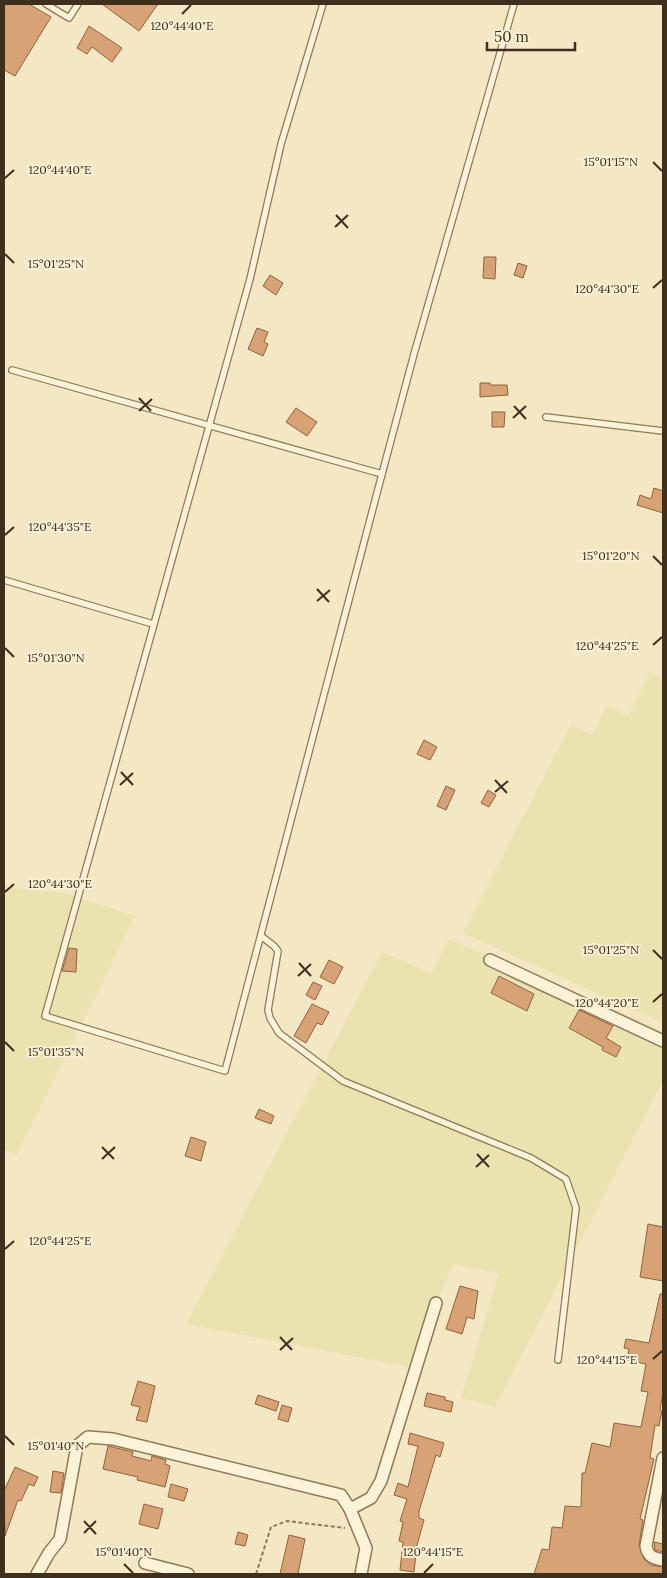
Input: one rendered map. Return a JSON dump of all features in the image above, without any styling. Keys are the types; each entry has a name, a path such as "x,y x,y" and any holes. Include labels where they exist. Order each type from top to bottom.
{"street":[{"path":"490,960 663,1041"},
{"path":"350,1509 371,1498 381,1481 436,1303"},
{"path":"37,1574 49,1553 60,1539 77,1446 88,1437 113,1439 323,1489 341,1495 350,1509 366,1548 361,1574"},
{"path":"663,1458 646,1546 647,1553 654,1558 663,1560"},
{"path":"145,1563 188,1574"}],"lane":[{"path":"46,4 69,18 78,4"},
{"path":"323,4 281,144 250,279 208,424 45,1016 225,1072 414,354 514,4"},
{"path":"12,370 382,474"},
{"path":"546,417 663,431"},
{"path":"4,580 153,624"},
{"path":"260,936 278,951 268,1010 274,1026 279,1032 343,1080 532,1158 566,1179 576,1208 558,1360"}],"path":[{"path":"256,1574 271,1527 288,1522 358,1529"}],"shaded area":[{"path":"650,672 663,679 663,1023 463,933 571,724 592,735 607,706 628,716"},
{"path":"4,887 65,893 135,916 17,1155 4,1150"},
{"path":"448,939 663,1031 663,1081 495,1407 461,1398 499,1273 453,1264 409,1367 186,1324 382,952 431,973"}],"building":[{"path":"4,4 29,4 51,17 15,76 4,70"},
{"path":"102,4 158,4 139,31"},
{"path":"89,26 122,48 112,62 92,47 87,54 77,48"},
{"path":"484,257 496,257 495,279 483,278"},
{"path":"518,263 527,266 523,278 514,275"},
{"path":"270,275 283,283 276,295 263,286"},
{"path":"257,328 268,332 264,342 268,344 263,356 248,349"},
{"path":"480,383 507,385 508,395 480,397"},
{"path":"296,408 317,422 307,436 286,422"},
{"path":"492,412 505,412 504,427 492,427"},
{"path":"654,488 663,491 663,513 637,505 640,495 651,499"},
{"path":"424,740 437,747 430,760 417,754"},
{"path":"446,786 455,790 446,810 437,806"},
{"path":"488,790 496,795 489,807 481,803"},
{"path":"69,948 77,949 76,972 62,971"},
{"path":"329,960 343,967 334,984 320,977"},
{"path":"499,976 534,994 527,1011 491,993"},
{"path":"313,982 322,986 315,1000 306,995"},
{"path":"312,1004 329,1012 322,1025 317,1023 306,1043 294,1036"},
{"path":"579,1010 613,1026 606,1038 621,1047 616,1057 602,1050 603,1047 569,1028"},
{"path":"259,1109 274,1116 271,1124 255,1118"},
{"path":"191,1137 206,1142 201,1161 185,1156"},
{"path":"648,1224 663,1227 663,1281 640,1277"},
{"path":"460,1286 478,1291 474,1319 467,1317 462,1334 446,1329"},
{"path":"660,1294 663,1294 663,1392 660,1410 662,1411 659,1426 655,1425 650,1458 654,1459 640,1519 643,1520 639,1545 644,1559 651,1565 663,1567 663,1574 534,1574 542,1549 549,1550 552,1527 562,1528 565,1506 581,1507 582,1473 585,1473 592,1443 610,1447 614,1423 641,1427 648,1392 641,1391 646,1364 627,1360 629,1349 624,1348 626,1339 649,1343"},
{"path":"138,1381 155,1386 147,1422 136,1420 140,1407 131,1405"},
{"path":"427,1393 445,1397 445,1400 453,1402 451,1412 424,1406"},
{"path":"258,1395 279,1402 276,1411 255,1404"},
{"path":"282,1405 292,1408 288,1422 278,1419"},
{"path":"410,1433 444,1443 440,1457 436,1455 419,1511 419,1518 424,1520 417,1545 414,1572 400,1570 403,1542 399,1541 403,1522 400,1521 407,1499 394,1495 398,1483 408,1487 418,1446 408,1444"},
{"path":"108,1446 133,1452 132,1456 151,1461 152,1456 166,1460 165,1464 170,1466 165,1487 137,1480 138,1477 103,1469"},
{"path":"15,1467 38,1477 34,1486 29,1484 21,1501 18,1500 5,1536 4,1491"},
{"path":"53,1471 64,1473 61,1493 50,1492"},
{"path":"171,1484 188,1489 184,1501 168,1497"},
{"path":"144,1504 163,1509 158,1529 139,1524"},
{"path":"238,1532 248,1535 245,1546 235,1544"},
{"path":"289,1535 305,1539 298,1574 280,1574"},
{"path":"654,1542 663,1544 663,1552 655,1550"}]}
